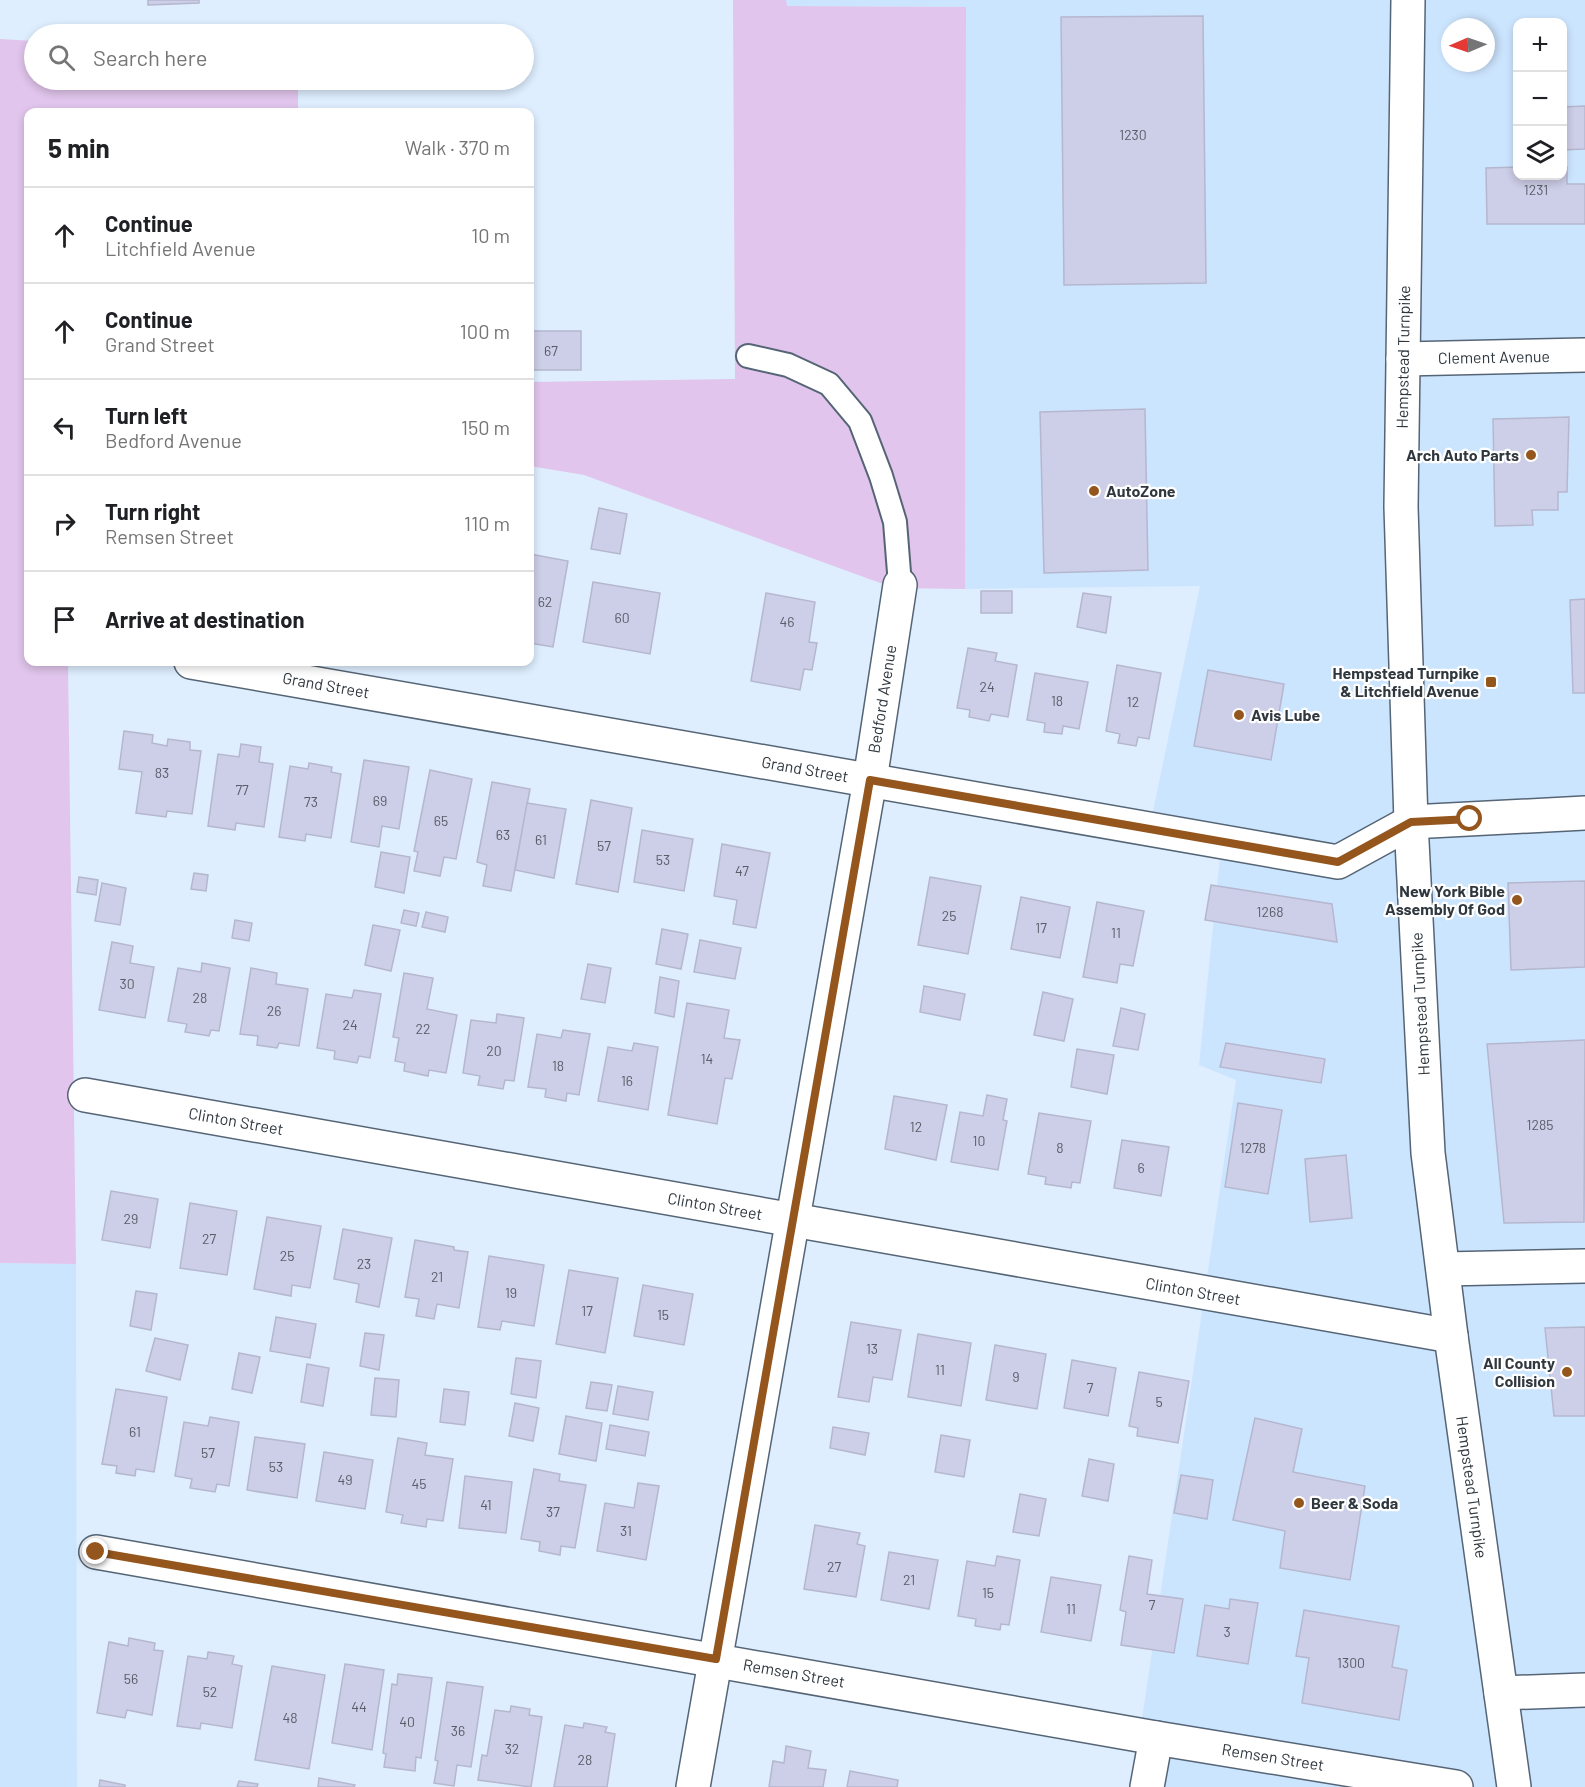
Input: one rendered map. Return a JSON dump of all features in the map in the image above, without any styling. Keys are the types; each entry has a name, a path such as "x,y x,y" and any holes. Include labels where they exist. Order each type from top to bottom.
{"street":[{"name":"Hempstead Turnpike","path":"1408,0 1401,507 1411,822 1428,1153 1451,1336 1514,1787"},
{"name":"Clement Avenue","path":"1403,359 1585,355"},
{"name":"Bedford Avenue","path":"693,1787 870,780 900,585"},
{"name":"Grand Street","path":"214,666 1338,862 1411,822"},
{"path":"1411,822 1585,813"},
{"name":"Clinton Street","path":"85,1095 1451,1336"},
{"path":"1444,1269 1585,1266"},
{"name":"Remsen Street","path":"96,1552 1156,1738 1456,1787"},
{"path":"1501,1693 1585,1690"},
{"path":"1147,1787 1156,1738"}],"lane":[{"name":"Bedford Avenue","path":"748,356 788,366 829,384 860,422 881,476 895,522 900,585"}],"shaded area":[{"path":"733,0 786,0 787,6 966,7 965,589 894,588 584,475 534,467 534,382 735,379"},
{"path":"786,0 1585,0 1585,1787 1132,1787 1236,1080 1199,1065 1221,847 1149,830 1200,586 965,589 966,7 786,6"},
{"path":"0,39 24,40 24,90 298,90 298,108 24,108 24,666 68,666 76,1264 0,1263"},
{"path":"0,1263 76,1264 77,1787 0,1787"}],"building":[{"path":"148,0 199,0 199,3 148,5"},
{"path":"1203,16 1206,283 1064,285 1061,17"},
{"path":"1585,106 1585,149 1567,150 1567,107"},
{"path":"1513,167 1513,180 1567,180 1567,184 1585,184 1585,224 1487,224 1486,168"},
{"path":"534,331 581,331 581,370 534,370"},
{"name":"AutoZone","path":"1145,409 1148,570 1044,573 1040,412"},
{"name":"Arch Auto Parts","path":"1569,417 1567,492 1558,492 1558,510 1532,510 1533,525 1495,526 1493,419"},
{"path":"599,508 627,514 620,554 591,549"},
{"path":"534,555 568,561 553,647 534,644"},
{"path":"593,582 660,593 650,654 583,642"},
{"path":"981,591 1012,591 1012,613 981,613"},
{"path":"766,593 815,602 809,642 817,643 812,670 804,669 800,690 751,681"},
{"path":"1083,593 1111,597 1106,633 1077,627"},
{"path":"1585,599 1585,693 1573,693 1570,600"},
{"path":"968,648 997,653 995,661 1017,665 1008,717 991,714 989,721 969,717 970,710 957,708"},
{"path":"1117,665 1161,673 1149,739 1138,737 1136,746 1118,743 1120,734 1106,731"},
{"name":"Avis Lube","path":"1208,670 1284,684 1271,760 1194,746"},
{"path":"1035,673 1088,682 1079,729 1063,726 1062,734 1044,732 1045,723 1027,720"},
{"path":"124,731 153,735 152,743 167,746 168,739 190,742 190,750 201,751 192,814 167,811 166,817 136,813 142,772 119,769"},
{"path":"241,744 261,747 259,762 273,764 264,827 236,823 235,830 208,826 218,754 239,757"},
{"path":"364,760 409,767 399,829 382,826 379,847 351,842"},
{"path":"309,763 332,767 331,772 341,774 331,838 306,834 305,841 279,837 290,766 308,769"},
{"path":"430,770 472,779 456,859 444,857 440,876 414,871 418,852 414,851"},
{"path":"492,782 530,789 511,891 483,886 487,865 477,862"},
{"path":"591,800 632,808 618,892 576,884"},
{"path":"527,803 566,809 554,878 515,870"},
{"path":"642,830 693,839 684,891 634,882"},
{"path":"722,844 770,853 756,928 733,924 737,900 714,896"},
{"path":"381,852 410,857 404,893 375,887"},
{"path":"194,873 208,875 206,891 191,889"},
{"path":"79,877 98,880 96,895 77,892"},
{"path":"930,877 981,886 968,954 918,945"},
{"path":"1585,881 1585,967 1511,970 1508,883"},
{"path":"102,883 126,888 120,925 95,921"},
{"path":"1211,885 1332,904 1337,942 1205,920"},
{"path":"1021,897 1070,907 1060,958 1011,949"},
{"path":"1097,902 1144,911 1133,966 1120,964 1117,983 1083,977"},
{"path":"404,910 419,913 416,926 401,923"},
{"path":"426,912 448,917 445,932 422,927"},
{"path":"235,920 252,923 249,941 232,938"},
{"path":"373,925 400,930 391,971 365,965"},
{"path":"662,929 688,934 681,969 656,964"},
{"path":"700,940 741,948 735,979 694,972"},
{"path":"112,942 133,946 130,963 154,967 145,1018 99,1010"},
{"path":"202,963 230,968 219,1031 211,1030 209,1036 185,1032 187,1024 168,1021 178,968 201,972"},
{"path":"588,964 611,968 605,1003 581,999"},
{"path":"251,968 277,973 276,984 308,989 299,1046 279,1043 277,1048 257,1045 258,1036 240,1034"},
{"path":"404,973 433,978 427,1009 457,1015 446,1073 429,1070 428,1076 404,1071 405,1063 395,1061 399,1038 393,1037"},
{"path":"660,977 679,981 674,1017 655,1013"},
{"path":"924,986 965,994 960,1020 920,1012"},
{"path":"354,990 381,994 370,1058 359,1056 357,1063 334,1059 335,1051 317,1048 326,994 352,998"},
{"path":"1043,992 1073,999 1064,1041 1034,1035"},
{"path":"687,1003 729,1010 724,1038 740,1040 732,1079 725,1078 717,1124 668,1115"},
{"path":"1121,1008 1145,1014 1138,1050 1113,1046"},
{"path":"497,1014 524,1018 514,1081 505,1080 503,1089 478,1085 480,1076 463,1073 471,1020 496,1023"},
{"path":"563,1030 590,1034 579,1095 567,1093 566,1101 545,1097 546,1089 528,1087 537,1034 561,1038"},
{"path":"1585,1040 1584,1222 1504,1223 1487,1044"},
{"path":"634,1043 658,1047 648,1110 598,1101 608,1047 632,1051"},
{"path":"1226,1043 1325,1059 1321,1083 1220,1067"},
{"path":"1077,1049 1114,1055 1107,1094 1071,1087"},
{"path":"987,1095 1007,1099 1003,1120 1007,1121 998,1170 951,1162 960,1112 983,1116"},
{"path":"894,1096 947,1105 936,1160 885,1149"},
{"path":"1238,1103 1282,1110 1268,1194 1225,1187"},
{"path":"1039,1113 1091,1121 1080,1183 1072,1182 1071,1188 1045,1184 1046,1177 1028,1174"},
{"path":"1122,1140 1169,1147 1161,1196 1114,1188"},
{"path":"1346,1155 1352,1218 1310,1222 1305,1159"},
{"path":"111,1191 158,1199 150,1248 102,1240"},
{"path":"190,1203 237,1211 227,1275 180,1268"},
{"path":"267,1217 321,1226 310,1288 292,1285 291,1296 254,1289"},
{"path":"343,1229 392,1238 379,1307 356,1302 359,1284 334,1279"},
{"path":"415,1240 468,1252 459,1308 437,1304 434,1319 416,1316 419,1299 405,1297"},
{"path":"489,1256 544,1265 534,1326 502,1321 500,1330 478,1327"},
{"path":"569,1270 618,1278 605,1353 556,1344"},
{"path":"643,1285 693,1294 684,1345 634,1336"},
{"path":"136,1291 157,1294 151,1330 130,1326"},
{"path":"276,1317 316,1324 310,1358 270,1351"},
{"path":"851,1322 901,1330 892,1380 873,1377 869,1402 838,1397"},
{"name":"All County Collision","path":"1585,1327 1585,1416 1554,1416 1545,1328"},
{"path":"365,1333 384,1335 379,1370 360,1366"},
{"path":"918,1334 971,1343 961,1406 908,1397"},
{"path":"155,1338 188,1345 180,1380 146,1371"},
{"path":"995,1345 1046,1354 1037,1409 986,1400"},
{"path":"239,1353 260,1357 252,1393 232,1389"},
{"path":"516,1358 541,1361 536,1398 511,1394"},
{"path":"1072,1360 1116,1368 1108,1416 1064,1408"},
{"path":"307,1364 329,1368 323,1406 301,1402"},
{"path":"1139,1372 1189,1381 1178,1443 1137,1436 1138,1428 1129,1426"},
{"path":"375,1378 399,1380 396,1417 371,1415"},
{"path":"591,1382 612,1385 607,1411 586,1408"},
{"path":"618,1386 653,1392 648,1420 613,1414"},
{"path":"116,1389 167,1397 154,1472 136,1469 135,1476 116,1473 117,1466 102,1464"},
{"path":"444,1389 469,1392 465,1425 440,1422"},
{"path":"515,1403 539,1408 533,1441 509,1436"},
{"path":"566,1416 602,1423 596,1461 559,1454"},
{"path":"210,1417 239,1422 229,1486 217,1484 215,1492 190,1488 192,1479 175,1476 184,1422 208,1426"},
{"name":"Beer & Soda","path":"1255,1418 1302,1429 1293,1472 1365,1486 1350,1580 1280,1568 1285,1531 1233,1520"},
{"path":"610,1425 649,1432 645,1456 606,1449"},
{"path":"833,1427 869,1433 865,1455 830,1448"},
{"path":"941,1435 970,1440 964,1477 935,1472"},
{"path":"255,1437 305,1444 297,1498 247,1490"},
{"path":"398,1438 427,1443 425,1455 453,1459 443,1521 427,1519 426,1527 401,1523 403,1515 386,1512"},
{"path":"324,1452 373,1460 365,1509 316,1501"},
{"path":"1089,1459 1114,1464 1108,1501 1082,1496"},
{"path":"534,1469 560,1474 559,1481 586,1485 575,1548 561,1546 560,1555 539,1551 540,1542 521,1539"},
{"path":"1181,1475 1213,1480 1207,1519 1174,1513"},
{"path":"465,1476 512,1482 506,1533 459,1528"},
{"path":"638,1483 659,1486 646,1560 597,1551 605,1503 634,1508"},
{"path":"1020,1494 1046,1499 1039,1536 1013,1532"},
{"path":"815,1525 860,1533 857,1544 865,1546 856,1597 804,1589"},
{"path":"889,1552 938,1560 929,1609 881,1600"},
{"path":"997,1556 1020,1560 1009,1625 1001,1624 1000,1630 975,1626 976,1619 958,1616 967,1561 995,1566"},
{"path":"1129,1556 1152,1560 1147,1594 1183,1599 1174,1653 1121,1645 1126,1612 1120,1610"},
{"path":"1051,1577 1101,1585 1091,1641 1041,1632"},
{"path":"1230,1599 1258,1603 1248,1664 1197,1656 1205,1605 1229,1609"},
{"path":"1304,1610 1399,1626 1392,1667 1407,1670 1399,1720 1302,1703 1309,1658 1296,1656"},
{"path":"129,1638 155,1643 154,1650 163,1651 152,1715 127,1710 125,1718 97,1713 109,1642 128,1646"},
{"path":"208,1652 234,1656 232,1664 242,1666 232,1728 201,1723 200,1729 177,1726 188,1656 207,1659"},
{"path":"345,1664 384,1670 372,1750 332,1743"},
{"path":"272,1666 325,1675 309,1769 255,1760"},
{"path":"398,1674 432,1678 421,1758 416,1757 415,1771 384,1767 386,1754 383,1753 392,1684 397,1685"},
{"path":"447,1682 483,1687 471,1767 457,1765 454,1786 434,1783 438,1761 435,1760"},
{"path":"511,1706 530,1709 529,1715 542,1717 531,1787 478,1780 482,1755 487,1756 495,1710 510,1712"},
{"path":"584,1723 607,1727 605,1732 615,1734 607,1787 554,1787 565,1725 583,1728"},
{"path":"786,1746 811,1751 808,1768 826,1770 823,1787 769,1787 773,1761 784,1763"},
{"path":"850,1771 898,1780 897,1787 847,1787"},
{"path":"319,1778 355,1785 354,1787 318,1787"},
{"path":"100,1780 125,1785 125,1787 99,1787"},
{"path":"239,1781 258,1784 257,1787 237,1787"}],"place":[{"name":"Arch Auto Parts","path":"1531,455"},
{"name":"AutoZone","path":"1094,491"},
{"name":"Hempstead Turnpike & Litchfield Avenue","path":"1491,682"},
{"name":"Avis Lube","path":"1239,715"},
{"name":"New York Bible Assembly Of God","path":"1517,900"},
{"name":"All County Collision","path":"1567,1372"},
{"name":"Beer & Soda","path":"1299,1503"}],"route":[{"path":"96,1552 716,1659 870,780 1338,862 1411,822 1470,819"}]}
